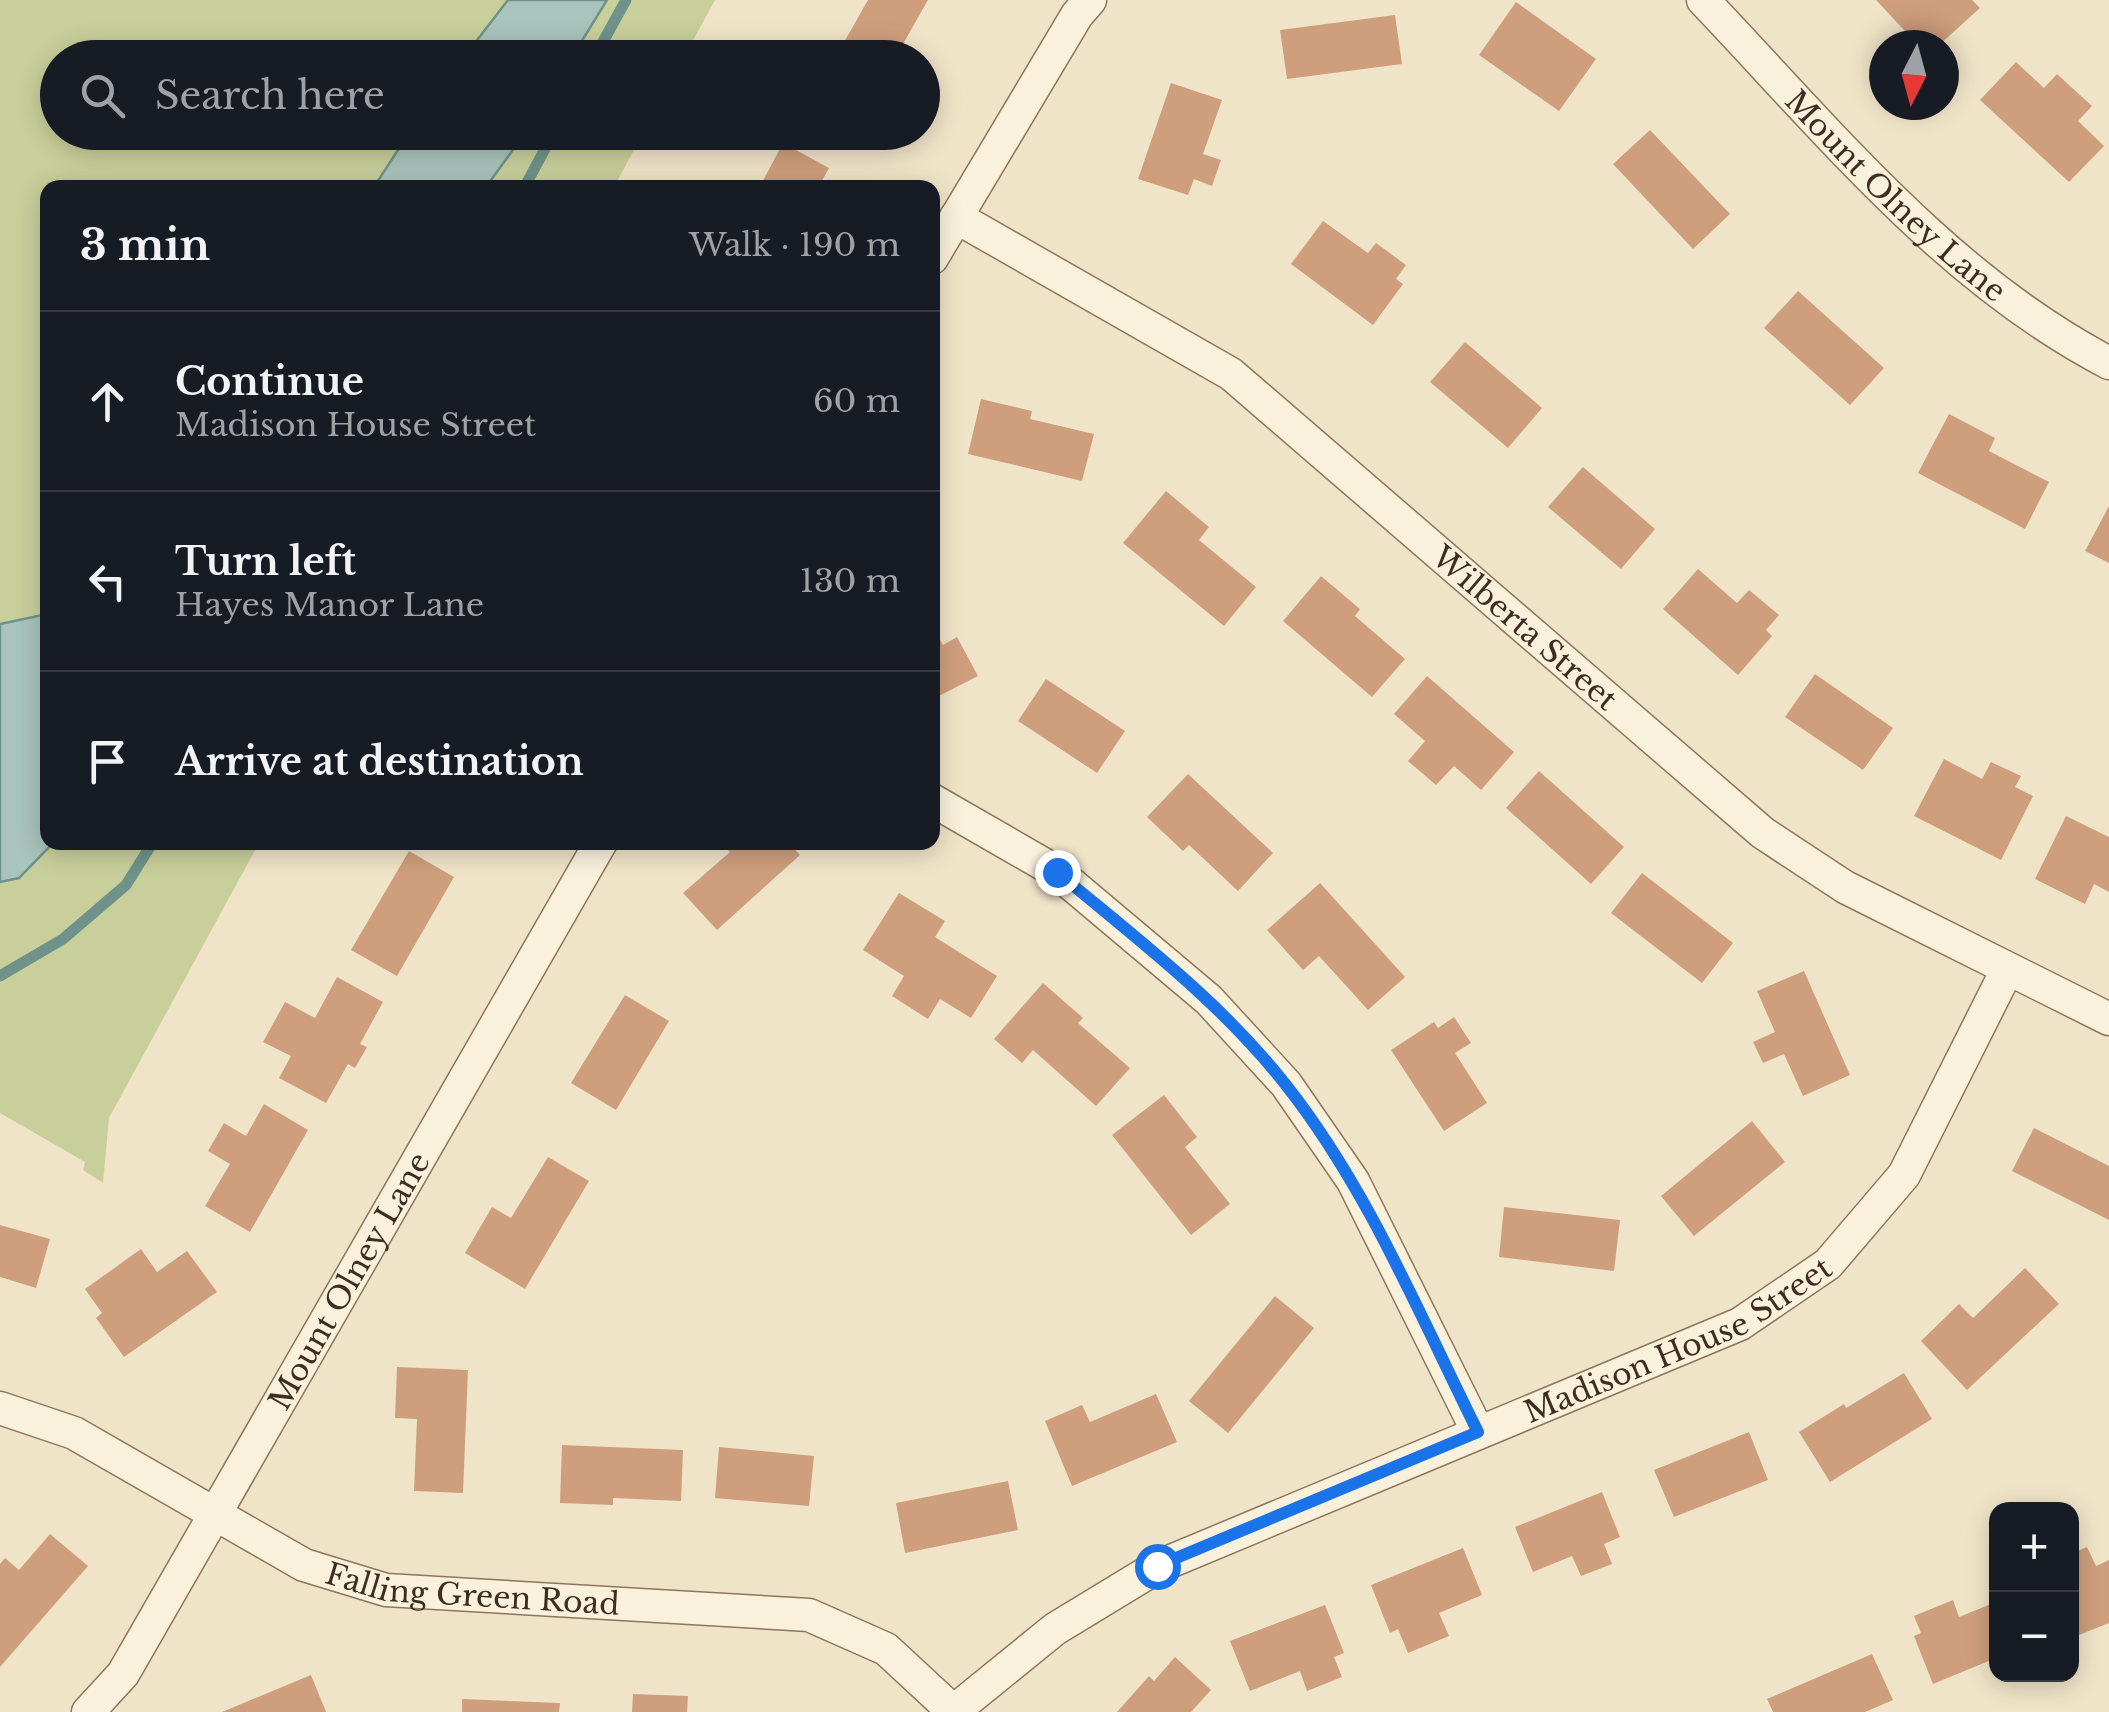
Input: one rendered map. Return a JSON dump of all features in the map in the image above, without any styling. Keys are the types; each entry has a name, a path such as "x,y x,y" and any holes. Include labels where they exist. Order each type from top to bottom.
{"street":[{"path":"940,244 1076,15 1090,0"},
{"name":"Mount Olney Lane","path":"1704,0 1896,204 2000,295 2109,362"},
{"name":"Wilberta Street","path":"956,217 1231,374 1762,833 1846,887 2109,1019"},
{"path":"940,805 1057,872 1210,1000 1286,1084 1353,1181 1478,1432"},
{"name":"Mount Olney Lane","path":"88,1712 123,1674 596,850"},
{"name":"Madison House Street","path":"954,1712 1055,1629 1157,1566 1740,1324 1828,1264 1904,1175 2007,970"},
{"name":"Falling Green Road","path":"0,1408 74,1434 304,1565 386,1590 809,1615 886,1650 954,1712"}],"green space":[{"path":"0,0 715,0 693,40 40,40 40,150 634,150 618,180 40,180 40,850 255,850 109,1118 103,1183 83,1170 85,1162 0,1113"}],"water":[{"path":"508,0 607,0 582,40 477,40"},
{"path":"398,150 513,150 491,180 378,180"},
{"path":"40,615 40,850 46,850 19,878 0,882 0,624"}],"building":[{"path":"868,0 928,0 905,40 845,40"},
{"path":"1876,0 1972,0 1980,8 1956,30 1904,30"},
{"path":"1516,2 1596,59 1559,111 1479,55"},
{"path":"1395,15 1402,64 1287,79 1280,30"},
{"path":"2016,62 2044,88 2057,74 2092,106 2078,121 2104,146 2069,182 1980,100"},
{"path":"1171,83 1222,100 1203,154 1221,160 1212,186 1194,179 1188,195 1138,179"},
{"path":"1650,130 1730,214 1693,249 1613,164"},
{"path":"779,150 796,150 829,168 822,180 763,180"},
{"path":"1323,221 1368,253 1376,243 1406,265 1396,279 1403,284 1373,325 1291,264"},
{"path":"1798,291 1884,368 1850,405 1764,328"},
{"path":"1465,342 1542,408 1508,448 1430,382"},
{"path":"981,399 1032,411 1030,419 1094,434 1082,481 968,454"},
{"path":"1949,414 1995,438 1989,451 2049,482 2025,529 1918,473"},
{"path":"1583,467 1655,529 1621,569 1548,507"},
{"path":"1166,491 1209,527 1199,540 1256,587 1224,626 1123,543"},
{"path":"2109,506 2109,563 2085,551"},
{"path":"1698,569 1737,603 1749,590 1779,615 1766,630 1772,636 1738,675 1663,609"},
{"path":"1321,576 1360,609 1355,616 1405,659 1372,697 1283,621"},
{"path":"957,637 978,676 940,695 940,640 943,645"},
{"path":"1815,674 1893,728 1863,770 1785,717"},
{"path":"1427,676 1514,752 1481,790 1454,766 1436,785 1408,761 1425,741 1394,714"},
{"path":"1046,679 1125,731 1097,773 1018,721"},
{"path":"1944,759 1982,779 1991,762 2021,776 2015,787 2033,796 2001,860 1914,816"},
{"path":"1539,771 1624,847 1591,884 1506,808"},
{"path":"1188,774 1273,853 1238,891 1189,845 1183,851 1147,817"},
{"path":"2066,816 2109,837 2109,892 2094,884 2085,904 2035,879"},
{"path":"795,850 800,855 717,930 683,893 730,852"},
{"path":"409,851 454,877 397,976 351,950"},
{"path":"1642,873 1733,943 1702,983 1611,913"},
{"path":"1320,883 1405,977 1368,1010 1319,956 1303,970 1267,930"},
{"path":"899,893 945,921 935,937 997,976 971,1018 940,999 928,1019 892,996 904,976 863,950"},
{"path":"1804,971 1850,1075 1803,1096 1784,1054 1763,1063 1753,1042 1775,1032 1757,991"},
{"path":"337,977 383,1002 360,1044 367,1047 355,1068 348,1064 326,1103 279,1078 291,1056 263,1042 285,1002 315,1018"},
{"path":"1043,983 1083,1018 1078,1023 1130,1068 1096,1106 1033,1050 1022,1063 994,1039"},
{"path":"625,995 669,1021 616,1110 571,1083"},
{"path":"1454,1017 1471,1043 1455,1053 1487,1103 1444,1131 1391,1050 1434,1022 1438,1028"},
{"path":"1164,1095 1197,1137 1185,1147 1230,1204 1191,1235 1112,1135"},
{"path":"264,1104 308,1130 250,1232 205,1206 230,1164 208,1151 224,1123 246,1136"},
{"path":"1752,1121 1785,1162 1694,1236 1661,1196"},
{"path":"2034,1128 2109,1166 2109,1220 2012,1171"},
{"path":"548,1157 589,1181 525,1289 465,1253 492,1207 511,1218"},
{"path":"1504,1207 1620,1220 1614,1271 1499,1257"},
{"path":"0,1225 50,1239 36,1288 0,1277"},
{"path":"141,1249 157,1272 187,1251 217,1292 124,1357 96,1318 102,1313 85,1289"},
{"path":"2025,1268 2059,1304 1967,1390 1921,1341 1959,1304 1973,1318"},
{"path":"1275,1296 1314,1328 1228,1433 1189,1401"},
{"path":"397,1367 468,1370 463,1493 414,1491 417,1419 395,1418"},
{"path":"1904,1373 1932,1419 1830,1482 1799,1432"},
{"path":"1156,1394 1177,1442 1072,1486 1045,1421 1082,1405 1090,1422"},
{"path":"1749,1432 1768,1480 1674,1517 1654,1470"},
{"path":"562,1445 683,1450 681,1501 613,1498 613,1505 560,1503"},
{"path":"719,1447 814,1456 809,1506 715,1498"},
{"path":"1008,1481 1018,1530 905,1553 896,1503"},
{"path":"1602,1492 1620,1537 1604,1544 1612,1564 1581,1576 1572,1556 1533,1572 1515,1527"},
{"path":"50,1534 88,1566 0,1667 0,1564 5,1558 19,1570"},
{"path":"2087,1547 2096,1566 2109,1560 2109,1623 2079,1635 2079,1592 2079,1550"},
{"path":"1463,1548 1482,1595 1439,1613 1449,1636 1408,1653 1398,1629 1390,1633 1371,1585"},
{"path":"1953,1600 1959,1617 1989,1605 1989,1661 1933,1684 1914,1636 1921,1633 1914,1616"},
{"path":"1325,1605 1344,1653 1334,1657 1342,1677 1307,1691 1300,1671 1250,1691 1230,1641"},
{"path":"1872,1654 1893,1700 1865,1712 1773,1712 1767,1699"},
{"path":"1175,1657 1211,1690 1191,1712 1117,1712 1149,1676 1154,1681"},
{"path":"311,1675 326,1712 222,1712"},
{"path":"633,1694 688,1696 687,1712 632,1712"},
{"path":"462,1699 560,1703 559,1712 462,1712"}],"waterway":[{"path":"604,40 626,0"},
{"path":"528,180 544,150"},
{"path":"0,976 63,939 126,885 148,850"}],"route":[{"path":"1057,872 1210,1000 1286,1084 1353,1181 1478,1432 1157,1566"}]}
